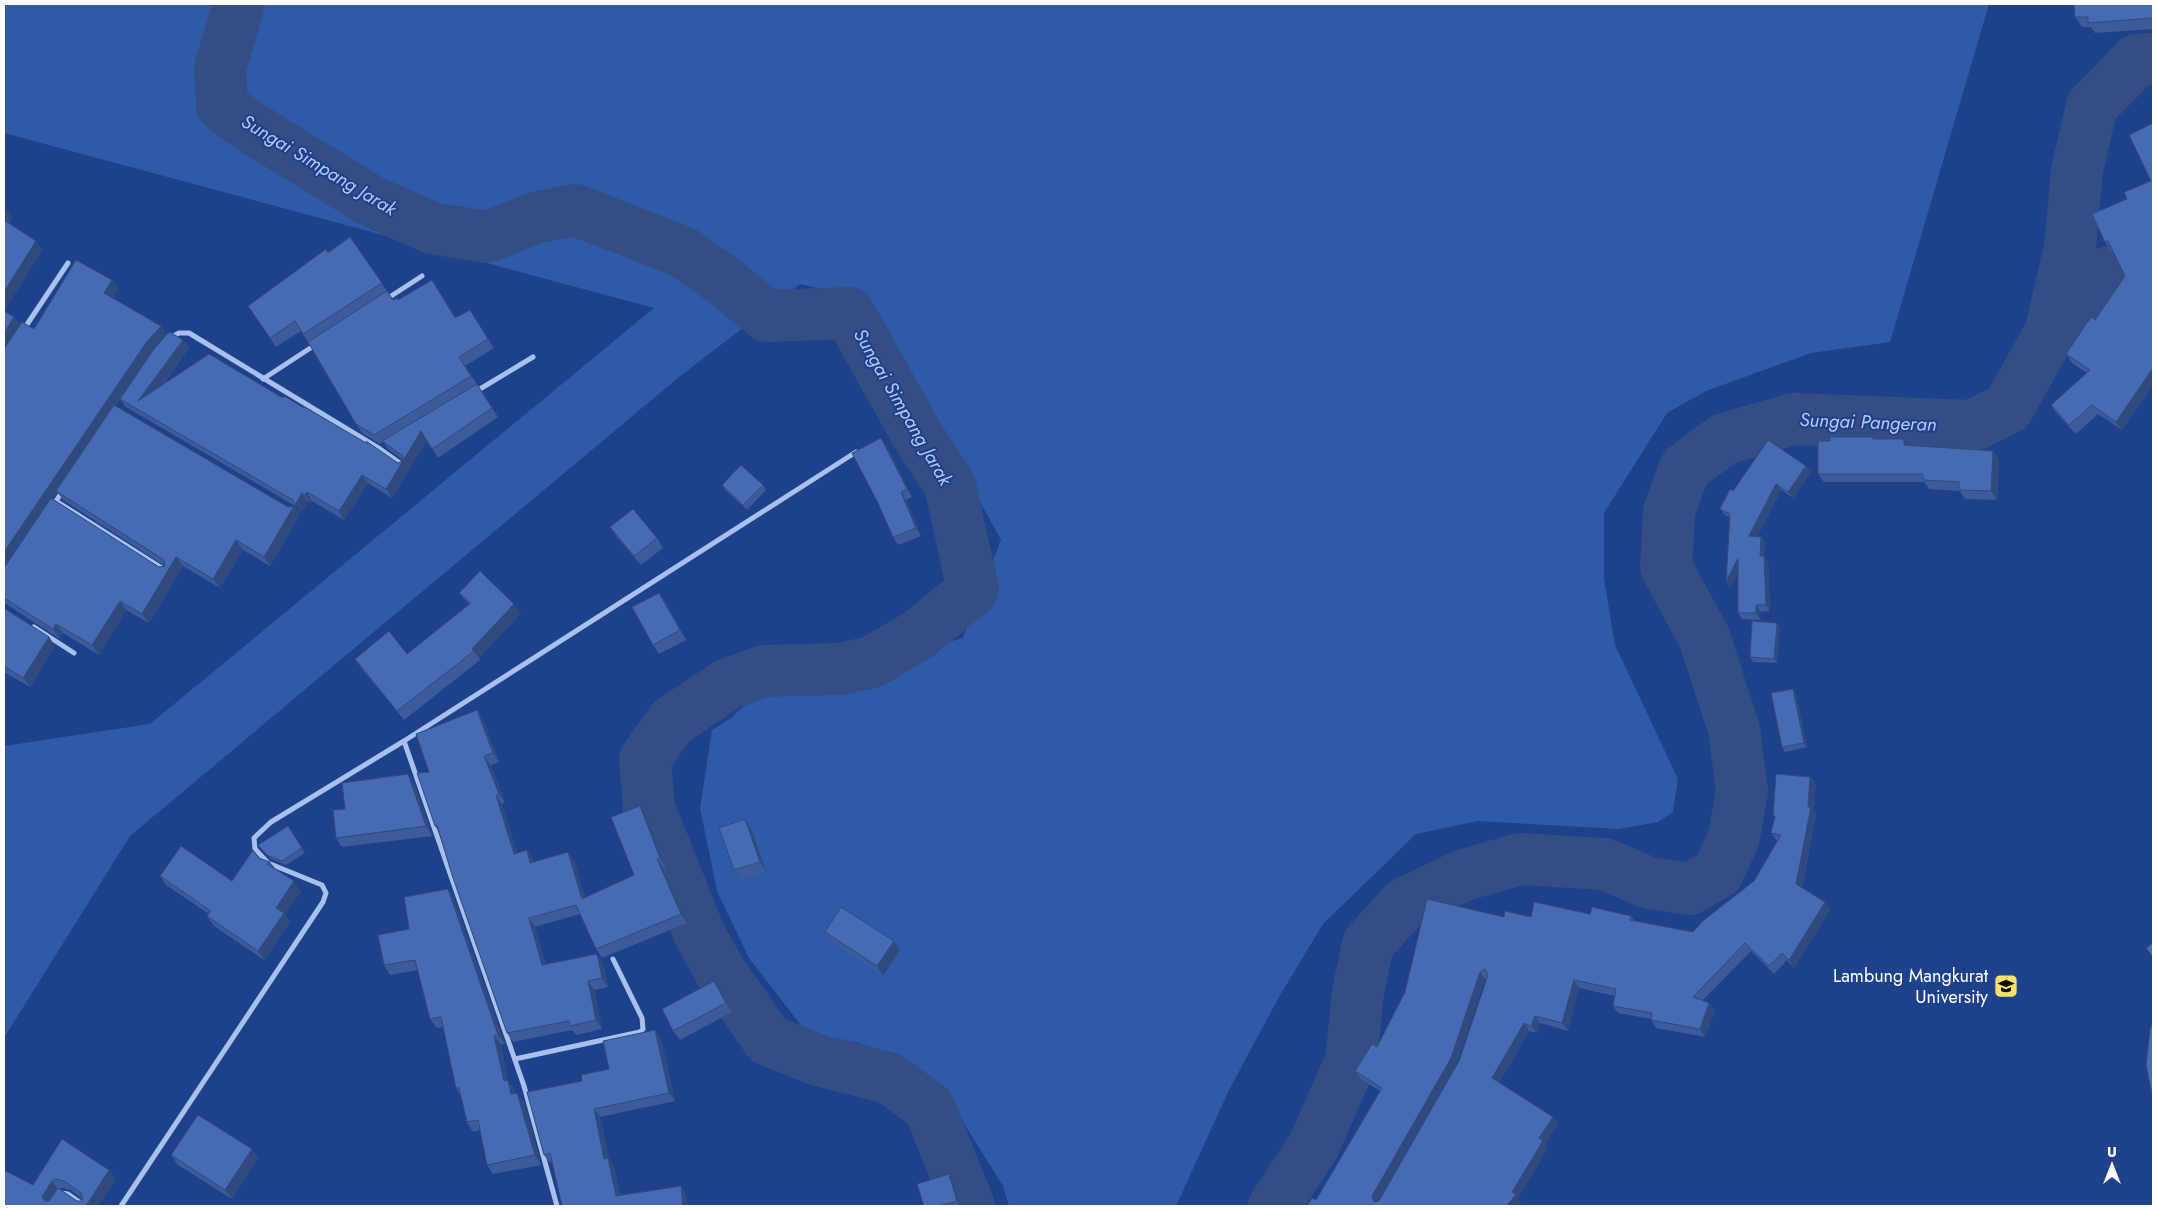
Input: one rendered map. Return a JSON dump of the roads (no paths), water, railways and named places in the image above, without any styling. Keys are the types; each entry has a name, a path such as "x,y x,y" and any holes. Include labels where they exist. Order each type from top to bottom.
{"street":[{"path":"20,335 68,262"},
{"path":"380,303 422,276"},
{"path":"166,342 171,336 179,333 189,333 380,449 405,467"},
{"path":"263,379 322,341"},
{"path":"465,398 533,357"},
{"path":"380,449 389,444"},
{"path":"121,1206 323,902 326,893 322,885 268,863 255,849 254,838 271,822 404,740 856,452"},
{"path":"51,508 67,485"},
{"path":"56,501 168,572"},
{"path":"27,623 74,653"},
{"path":"404,740 515,1059 557,1206"},
{"path":"515,1059 640,1032 644,1029 642,1018 613,959"},
{"path":"57,1200 62,1192 85,1206"}],"waterway":[{"name":"Sungai Simpang Jarak","path":"237,4 238,7 220,69 222,106 252,128 371,201 432,228 486,237 539,217 575,210 683,252 724,281 767,316 849,313 919,438 950,485 973,590 918,635 872,662 840,669 764,671 728,684 672,721 645,759 649,808 699,933 720,971 768,1040 818,1060 889,1078 929,1107 969,1206"},
{"name":"Sungai Pangeran","path":"1274,1206 1313,1147 1351,1061 1358,992 1368,944 1405,903 1464,875 1520,859 1605,864 1649,883 1690,889 1718,873 1734,837 1742,791 1734,729 1704,637 1666,567 1669,511 1685,468 1724,439 1793,419 1972,426 2008,408 2050,333 2070,248 2077,170 2092,106 2137,60 2153,59"},
{"path":"2052,332 2105,273 2153,264"}],"place":[{"name":"Lambung Mangkurat University","path":"2006,986"}]}
